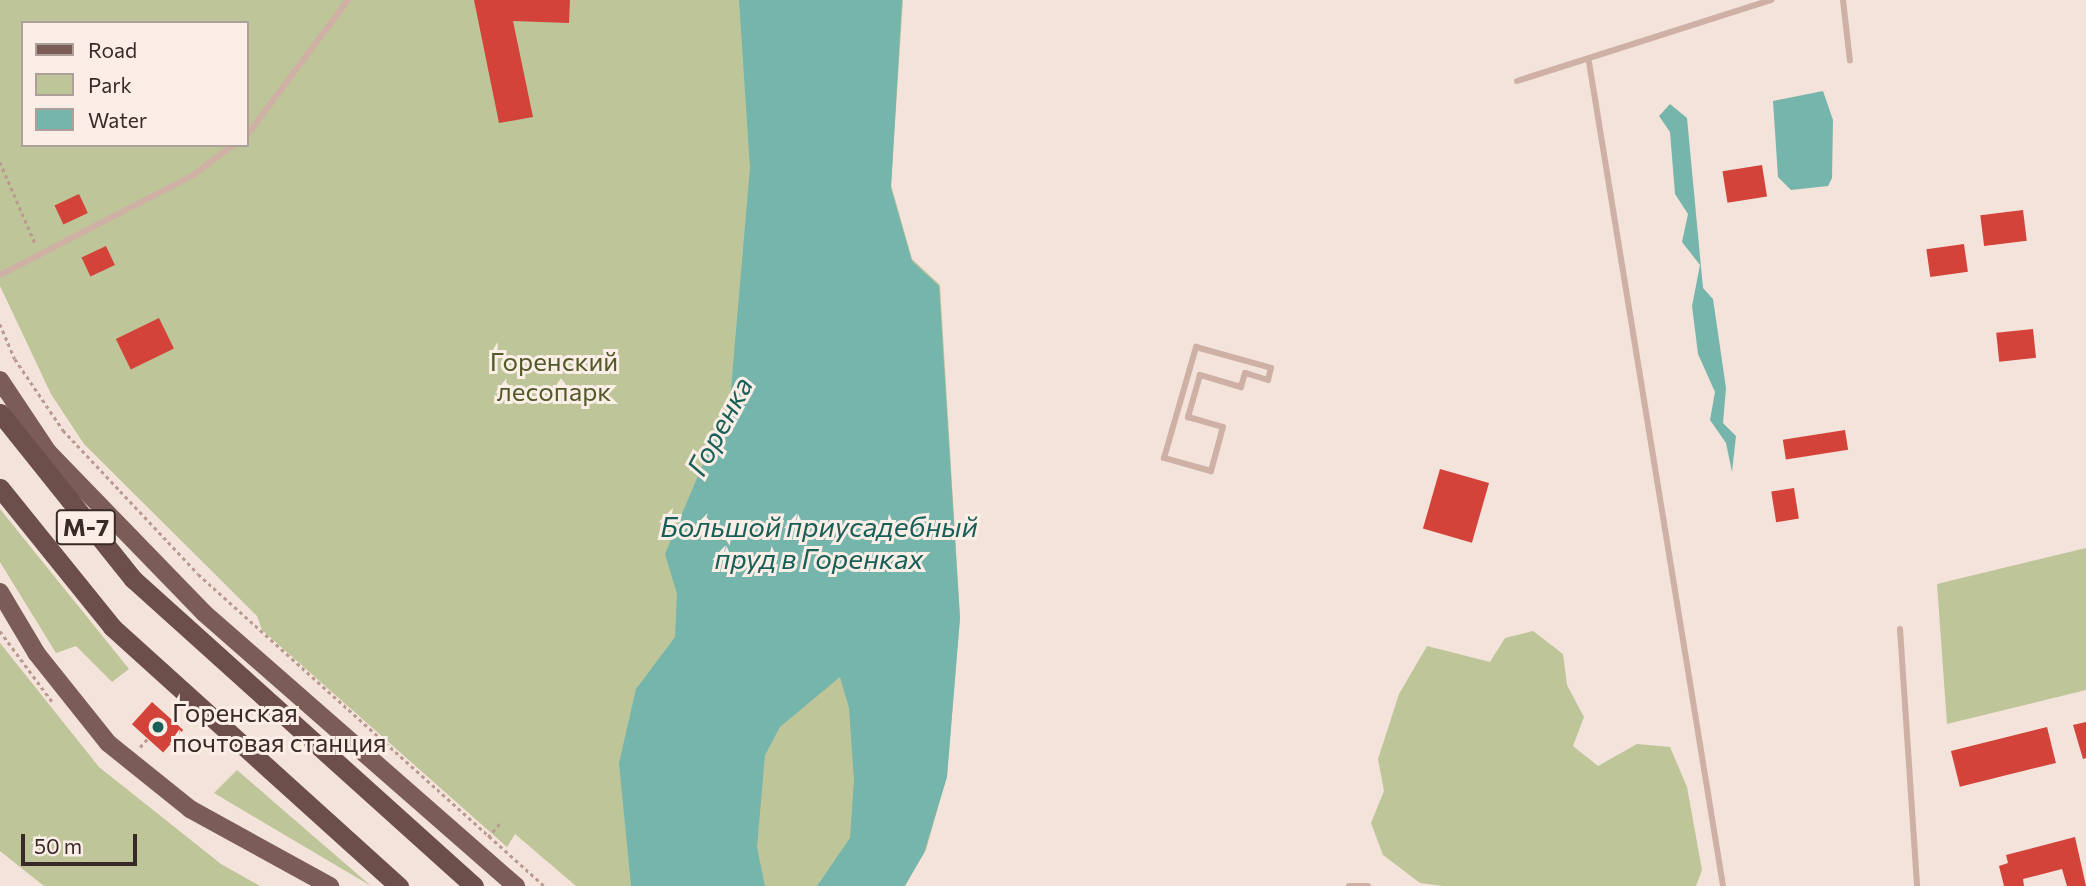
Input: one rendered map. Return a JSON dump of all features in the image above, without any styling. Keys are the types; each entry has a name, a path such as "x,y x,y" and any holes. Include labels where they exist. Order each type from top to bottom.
{"highway":[{"name":"М-7","path":"0,413 133,579 474,886"},
{"name":"М-7","path":"0,488 75,587 130,646 398,886"}],"main road":[{"path":"0,380 48,452 204,612 516,886"},
{"path":"0,593 37,654 108,743 190,809 330,886"}],"lane":[{"path":"248,134 348,0"},
{"path":"1517,81 1589,62 1771,0"},
{"path":"1843,0 1850,61"},
{"path":"1589,62 1723,886"},
{"path":"0,275 192,176 230,147"},
{"path":"1196,347 1271,368 1268,380 1245,373 1241,387 1200,376 1188,417 1223,427 1211,471 1164,458 1196,347"},
{"path":"1900,629 1917,886"},
{"path":"1349,886 1368,886"}],"path":[{"path":"0,162 40,254"},
{"path":"0,324 15,359 63,430 114,487 264,639 544,886"},
{"path":"488,837 501,822"}],"green space":[{"name":"Горенский лесопарк","path":"0,0 903,0 891,185 912,259 940,285 960,617 947,775 926,850 904,886 576,886 515,834 507,847 262,630 257,616 84,444 51,394 0,286"},
{"path":"0,509 129,669 112,682 76,646 56,653 0,562"},
{"path":"2086,548 2086,690 1947,724 1937,584"},
{"path":"1533,631 1563,654 1567,685 1584,717 1573,746 1598,766 1637,744 1670,747 1687,787 1702,870 1696,886 1443,886 1420,883 1383,855 1371,823 1384,791 1378,759 1399,694 1427,646 1490,662 1505,638"},
{"path":"0,643 99,767 221,864 260,886 44,886 0,851"},
{"path":"237,770 371,886 214,793"}],"water":[{"name":"Большой приусадебный пруд в Горенках","path":"739,0 902,0 891,188 912,261 939,286 960,618 947,777 924,853 905,886 817,886 850,838 854,780 849,708 840,677 780,727 765,755 757,847 765,886 631,886 619,763 636,689 675,637 677,594 665,554 730,400 750,168"},
{"path":"1823,91 1833,120 1832,178 1828,186 1791,190 1778,177 1773,101"},
{"path":"1670,104 1687,118 1703,288 1713,299 1726,388 1723,423 1736,436 1732,472 1726,443 1710,420 1715,392 1698,354 1692,306 1700,265 1682,242 1688,214 1675,194 1670,132 1659,116"}],"building":[{"path":"474,0 570,0 569,23 513,21 533,117 499,123"},
{"path":"1762,165 1767,197 1727,203 1722,171"},
{"path":"79,194 88,213 63,224 55,205"},
{"path":"2023,210 2027,241 1984,246 1980,215"},
{"path":"1964,244 1968,272 1930,277 1926,249"},
{"path":"106,246 115,265 90,276 82,257"},
{"path":"159,318 174,349 131,370 116,339"},
{"path":"2033,329 2036,358 1999,362 1996,333"},
{"path":"1845,430 1848,450 1786,460 1783,440"},
{"path":"1440,469 1489,483 1472,543 1423,529"},
{"path":"1794,488 1799,519 1776,522 1771,492"},
{"name":"Горенская почтовая станция","path":"152,702 183,730 163,752 132,724"},
{"path":"2086,722 2086,758 2083,759 2073,725"},
{"path":"2047,727 2056,763 1960,787 1951,751"},
{"path":"2075,837 2086,886 2067,886 2062,869 2023,879 2024,886 2004,886 1999,866 2008,863 2006,855"}],"place":[{"name":"Горенская почтовая станция","path":"158,727"}],"water label":[{"name":"Горенка","path":"719,426"}]}
